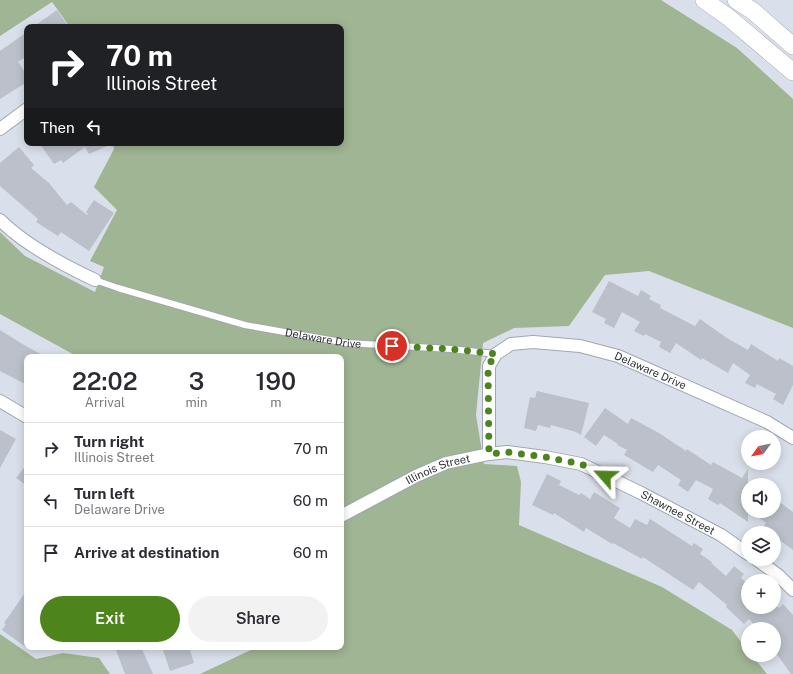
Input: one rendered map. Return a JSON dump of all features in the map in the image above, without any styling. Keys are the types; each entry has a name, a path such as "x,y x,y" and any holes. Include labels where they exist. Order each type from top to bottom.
{"main road":[{"path":"704,0 728,17 793,72"},
{"path":"736,0 753,11 793,46"}],"street":[{"path":"0,129 24,111"},
{"name":"Delaware Drive","path":"0,220 9,229 61,264 95,280"},
{"name":"Delaware Drive","path":"496,354 511,344 533,342 580,346 618,356 767,422 793,438"},
{"path":"489,454 488,366 496,354"},
{"path":"0,401 24,415"},
{"name":"Shawnee Street","path":"489,454 507,452 581,464 641,493 721,535 741,549"},
{"name":"Illinois Street","path":"344,514 416,476 446,463 489,454"},
{"path":"766,566 778,575 793,590"}],"lane":[{"name":"Delaware Drive","path":"95,280 245,325 347,343 451,349 496,354"}],"green space":[{"path":"0,0 661,0 737,48 793,99 793,328 649,271 605,275 569,326 514,328 483,343 476,415 484,464 517,466 521,482 519,525 662,587 732,630 741,642 741,662 758,662 767,674 200,674 251,650 344,650 344,354 73,354 0,314 0,232 25,256 95,292 104,267 90,261 117,210 94,187 114,149 114,146 344,146 344,24 68,24 52,2 0,36"},
{"path":"0,634 36,659 63,653 99,658 110,674 0,674"}],"building":[{"path":"57,10 67,24 37,24"},
{"path":"24,34 24,58 18,62 24,71 24,84 0,99 0,51"},
{"path":"41,146 107,146 89,154 85,147 63,163 61,160 54,164"},
{"path":"19,147 34,165 31,168 49,183 67,205 71,202 87,215 88,214 86,212 94,200 114,213 89,251 61,232 58,236 36,222 38,219 0,186 0,163"},
{"path":"609,281 638,296 641,290 651,296 649,299 661,305 660,308 695,326 700,319 727,338 748,350 751,344 778,361 779,358 793,366 793,385 783,405 773,399 776,394 757,384 755,388 745,383 750,375 733,363 728,373 702,358 701,360 676,343 670,353 659,347 661,342 645,334 644,336 634,331 640,322 622,312 614,328 604,323 606,319 592,312"},
{"path":"0,330 40,354 24,354 24,383 0,371"},
{"path":"537,391 589,403 581,435 576,432 551,425 550,428 538,425 536,431 524,428 530,397 535,398"},
{"path":"605,408 628,424 631,418 659,433 686,451 687,449 711,465 713,462 742,478 741,517 720,503 718,505 708,499 713,489 696,480 688,492 678,485 681,480 658,465 653,472 624,455 627,450 617,445 618,444 604,435 596,446 584,437"},
{"path":"0,430 16,439 0,468"},
{"path":"24,468 24,484 16,478"},
{"path":"747,470 748,478 742,478"},
{"path":"547,474 561,481 559,485 579,495 581,493 590,499 594,492 620,508 614,518 630,528 635,519 647,525 650,519 692,546 694,543 703,549 700,554 712,562 711,563 726,576 734,566 744,574 741,574 741,614 781,614 781,606 783,604 793,615 793,674 791,674 781,660 781,622 752,622 749,619 746,622 742,622 726,607 727,605 699,582 693,590 643,557 642,559 613,543 612,544 586,528 584,532 554,513 553,515 532,505"},
{"path":"781,503 793,512 793,550 781,541 781,526 764,526 766,523 759,518 781,518"},
{"path":"742,518 748,518 748,522"},
{"path":"24,594 24,646 2,630 6,624 4,623"},
{"path":"116,650 142,650 153,674 125,674"},
{"path":"163,650 190,650 194,663 170,671"}],"route":[{"path":"392,346 451,349 496,354 488,366 489,454 507,452 545,457 581,464 605,476"}]}
